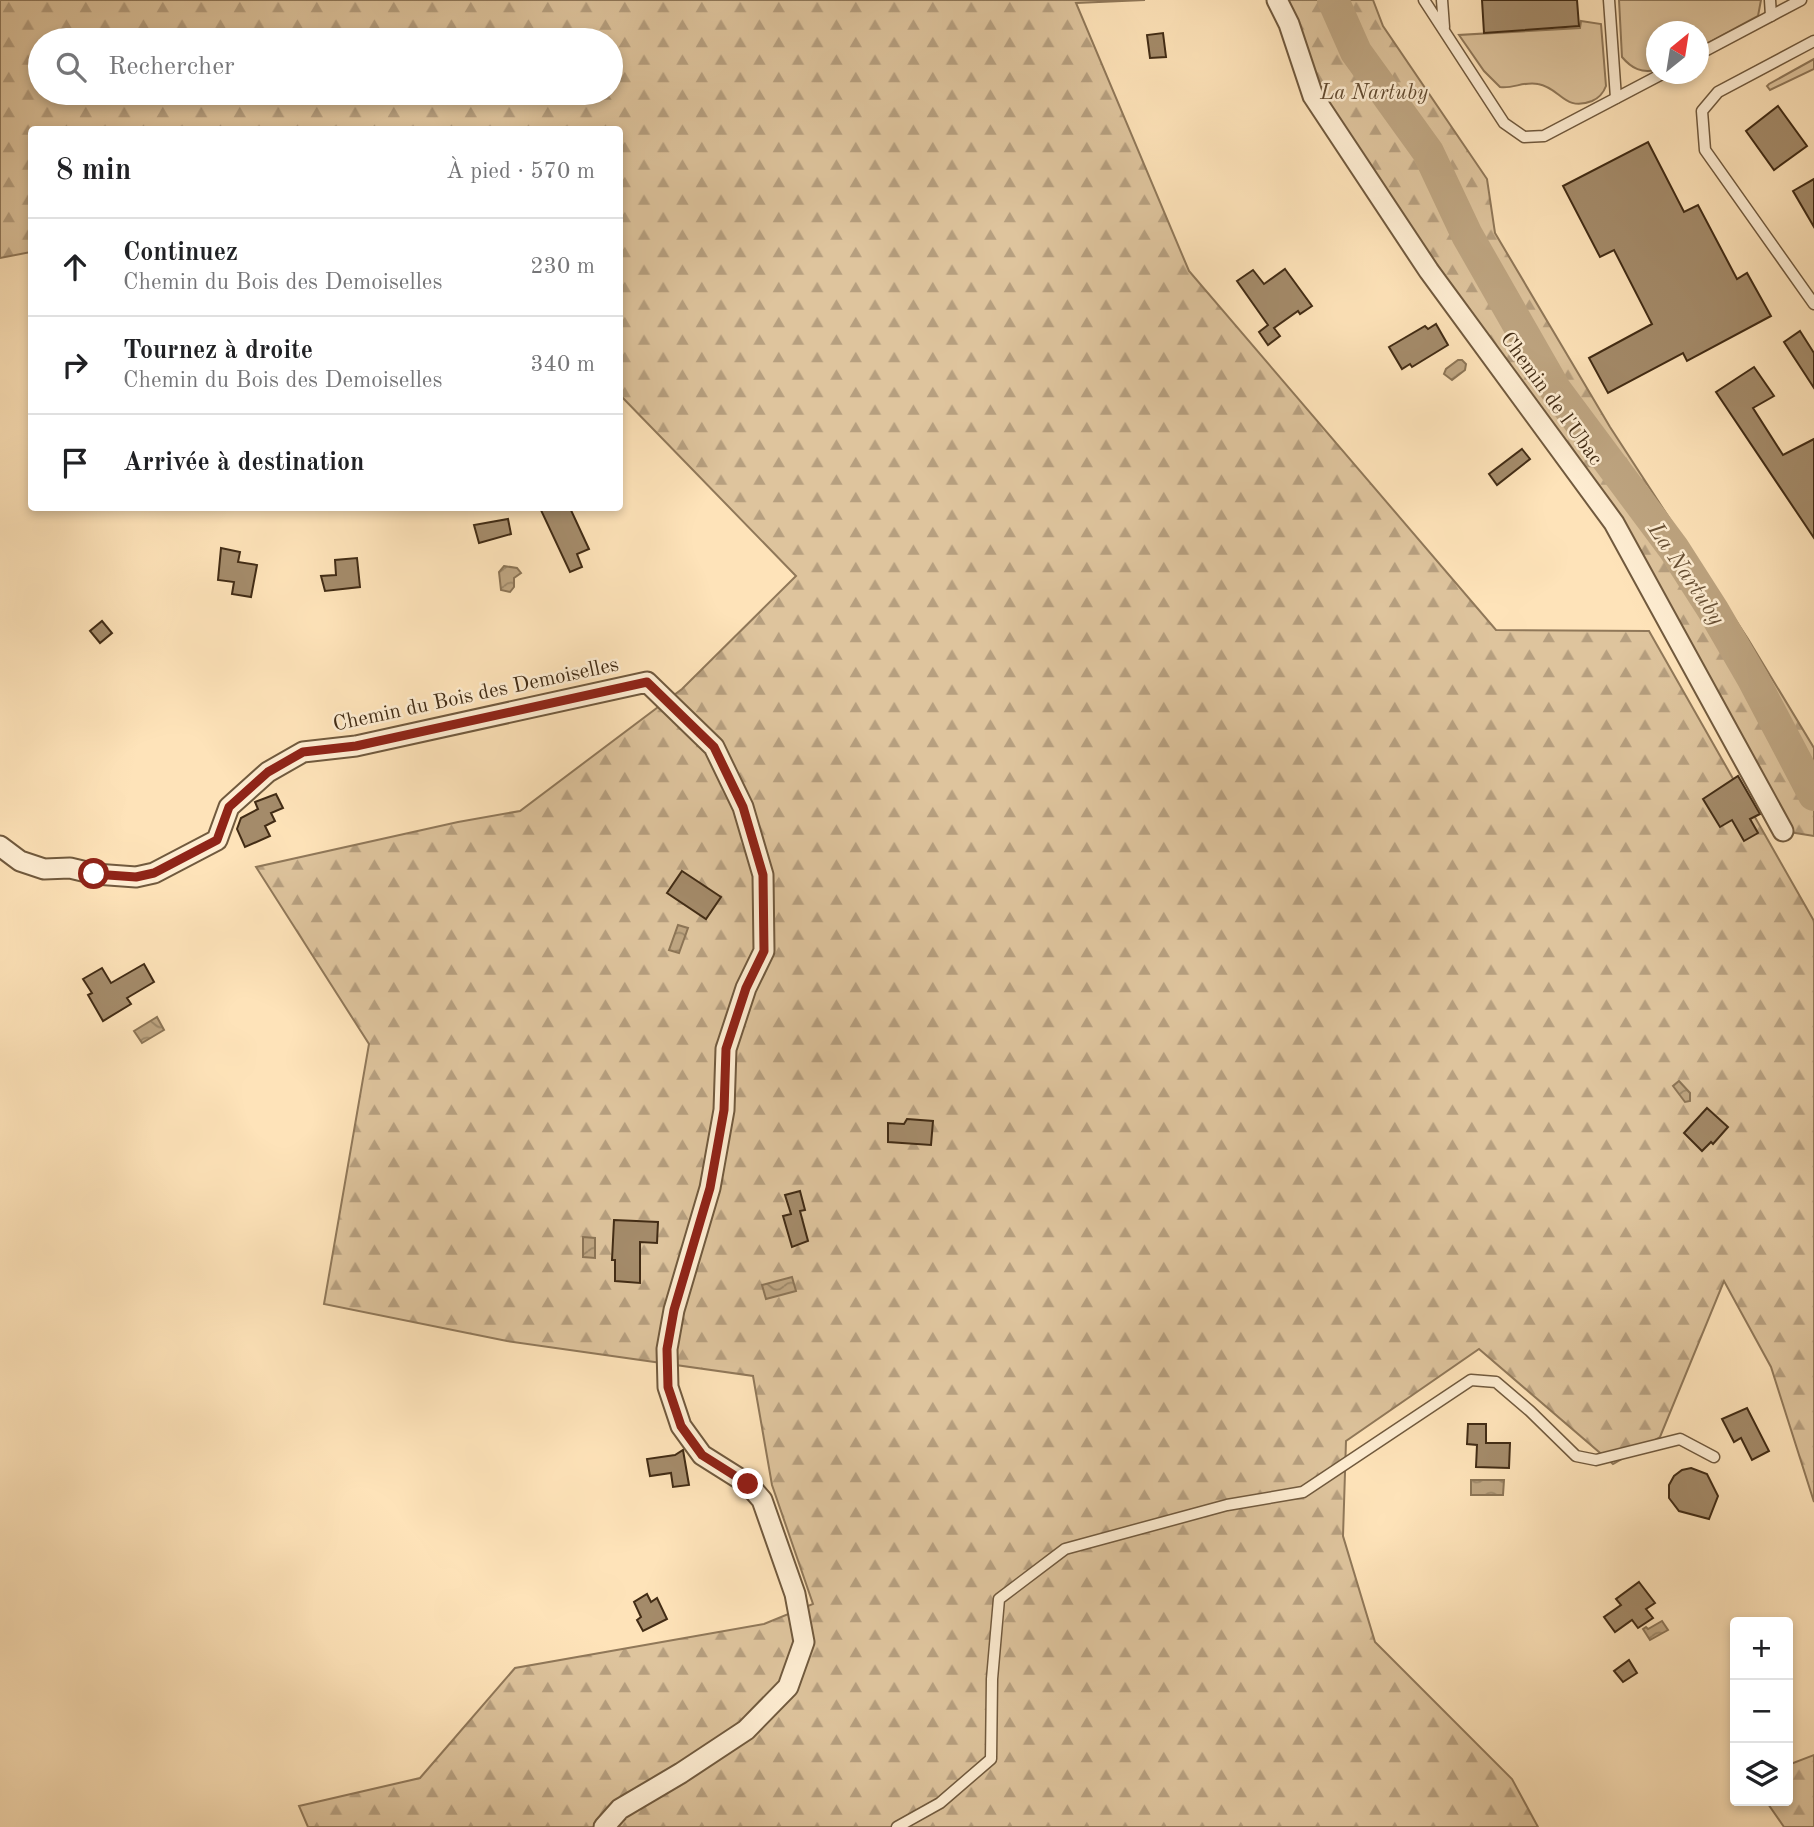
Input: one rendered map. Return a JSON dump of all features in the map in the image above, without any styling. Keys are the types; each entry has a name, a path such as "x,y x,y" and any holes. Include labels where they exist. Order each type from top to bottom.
{"street":[{"name":"Chemin de l'Ubac","path":"1277,0 1289,24 1313,96 1429,271 1614,523 1783,831"},
{"name":"Chemin du Bois des Demoiselles","path":"0,846 20,861 44,869 69,868 94,874 136,877 154,873 217,840 229,807 268,772 303,752 368,744 647,682 714,747 743,807 763,875 764,951 746,988 726,1049 724,1110 710,1188 674,1310 667,1349 668,1387 681,1426 702,1455 748,1484 762,1500 795,1594 804,1642 788,1687 746,1730 620,1809 604,1827"}],"lane":[{"path":"1424,0 1504,123 1524,137 1545,136 1646,82"},
{"path":"1442,0 1444,31"},
{"path":"1609,0 1616,98"},
{"path":"1770,0 1771,16"},
{"path":"1709,49 1801,0"},
{"path":"1814,41 1718,92 1702,111 1705,150 1814,304"},
{"path":"897,1827 940,1803 991,1759 992,1679 999,1599 1065,1549 1227,1505 1303,1492 1471,1380 1496,1382 1530,1410 1576,1455 1596,1460 1680,1439 1714,1457"}],"green space":[{"path":"0,0 1145,0 1076,3 1189,271 1496,630 1649,631 1814,921 1814,1502 1771,1367 1724,1281 1660,1437 1613,1464 1479,1349 1346,1441 1343,1536 1375,1642 1512,1779 1538,1827 308,1827 299,1806 420,1778 515,1668 764,1624 813,1604 772,1485 753,1376 507,1341 324,1304 369,1044 256,867 458,822 520,811 682,689 796,576 623,398 623,126 28,126 28,253 0,258"},
{"name":"La Nartuby","path":"1277,0 1373,0 1383,26 1487,179 1495,233 1610,427 1748,639 1814,748 1814,836 1783,831 1618,529 1322,97"},
{"path":"1619,0 1761,0 1758,16 1709,43 1709,21 1646,21 1646,71 1633,67 1622,57"},
{"path":"1581,21 1601,24 1606,86 1599,97 1583,104 1569,102 1546,86 1538,84 1500,87 1484,71 1459,35 1580,28"},
{"path":"1814,59 1814,69 1770,90 1767,86 1769,84"},
{"path":"1814,1755 1814,1827 1784,1827 1769,1806 1793,1806 1793,1763"}],"water":[{"path":"1458,360 1466,364 1465,370 1452,380 1444,374 1446,369"},
{"path":"504,566 517,568 521,573 514,578 514,587 510,592 501,590 499,572"},
{"path":"678,925 688,928 679,953 669,950"},
{"path":"157,1017 164,1030 142,1043 134,1031"},
{"path":"1679,1081 1690,1093 1690,1101 1685,1102 1673,1086"},
{"path":"583,1237 595,1238 595,1258 583,1257"},
{"path":"792,1277 796,1291 766,1299 762,1285"},
{"path":"1471,1480 1504,1480 1503,1495 1471,1495"},
{"path":"1662,1621 1668,1630 1650,1640 1643,1629"}],"building":[{"path":"1482,0 1577,0 1579,26 1484,33"},
{"path":"1163,33 1166,57 1150,58 1147,35"},
{"path":"1778,106 1807,146 1774,170 1746,131"},
{"path":"1648,142 1684,212 1698,205 1737,279 1747,273 1771,316 1687,361 1683,353 1608,393 1589,358 1652,324 1614,250 1600,257 1563,186"},
{"path":"1814,179 1814,227 1793,191"},
{"path":"1285,269 1312,306 1300,314 1298,311 1274,328 1280,336 1268,345 1259,332 1268,325 1237,281 1253,270 1264,284"},
{"path":"1436,324 1448,345 1412,367 1410,364 1402,369 1389,347 1425,326 1428,329"},
{"path":"1800,331 1814,353 1814,388 1784,342"},
{"path":"1754,367 1774,396 1753,408 1783,455 1814,439 1814,538 1716,392"},
{"path":"1522,449 1530,459 1497,485 1489,474"},
{"path":"541,511 571,511 589,549 577,554 582,567 570,572"},
{"path":"508,519 511,534 479,543 474,525"},
{"path":"221,548 240,552 238,562 257,565 251,597 232,594 234,582 218,580"},
{"path":"357,558 360,587 325,591 321,576 336,575 335,560"},
{"path":"102,621 112,633 100,643 90,631"},
{"path":"1738,776 1760,814 1750,819 1758,833 1744,841 1732,820 1720,827 1703,799"},
{"path":"276,794 283,808 271,813 275,821 265,826 270,836 245,847 237,829 241,818 258,809 255,802"},
{"path":"682,871 721,897 706,919 667,893"},
{"path":"144,964 154,982 127,998 131,1004 103,1021 88,995 92,993 83,979 102,968 111,983"},
{"path":"1707,1108 1728,1127 1713,1144 1711,1142 1702,1151 1684,1133"},
{"path":"907,1119 933,1121 931,1145 888,1142 888,1123 904,1124"},
{"path":"800,1191 805,1210 800,1211 808,1241 792,1247 783,1216 791,1214 785,1195"},
{"path":"614,1220 658,1222 657,1243 640,1242 640,1283 615,1281 615,1260 612,1260"},
{"path":"1747,1408 1769,1451 1752,1460 1741,1438 1734,1442 1722,1419"},
{"path":"1468,1424 1486,1424 1486,1443 1510,1443 1509,1468 1476,1467 1477,1445 1467,1444"},
{"path":"683,1450 689,1485 673,1487 671,1473 650,1476 647,1459 675,1455"},
{"path":"1691,1468 1707,1474 1718,1496 1709,1519 1679,1511 1669,1498 1669,1485 1674,1476"},
{"path":"1639,1582 1655,1603 1646,1609 1653,1618 1638,1628 1632,1620 1615,1632 1604,1617 1621,1605 1616,1599"},
{"path":"647,1594 651,1602 657,1598 667,1619 643,1631 637,1620 641,1617 634,1602"},
{"path":"1629,1660 1637,1673 1623,1682 1614,1671"}],"waterway":[{"name":"La Nartuby","path":"1333,0 1356,52 1428,152 1467,235 1555,389 1674,549 1713,610 1814,795"}],"route":[{"path":"94,874 136,877 154,873 217,840 229,807 268,772 303,752 356,746 440,729 647,682 714,747 743,807 763,875 764,951 746,988 726,1049 724,1110 710,1188 674,1310 667,1349 668,1387 681,1426 702,1455 748,1484"}]}
